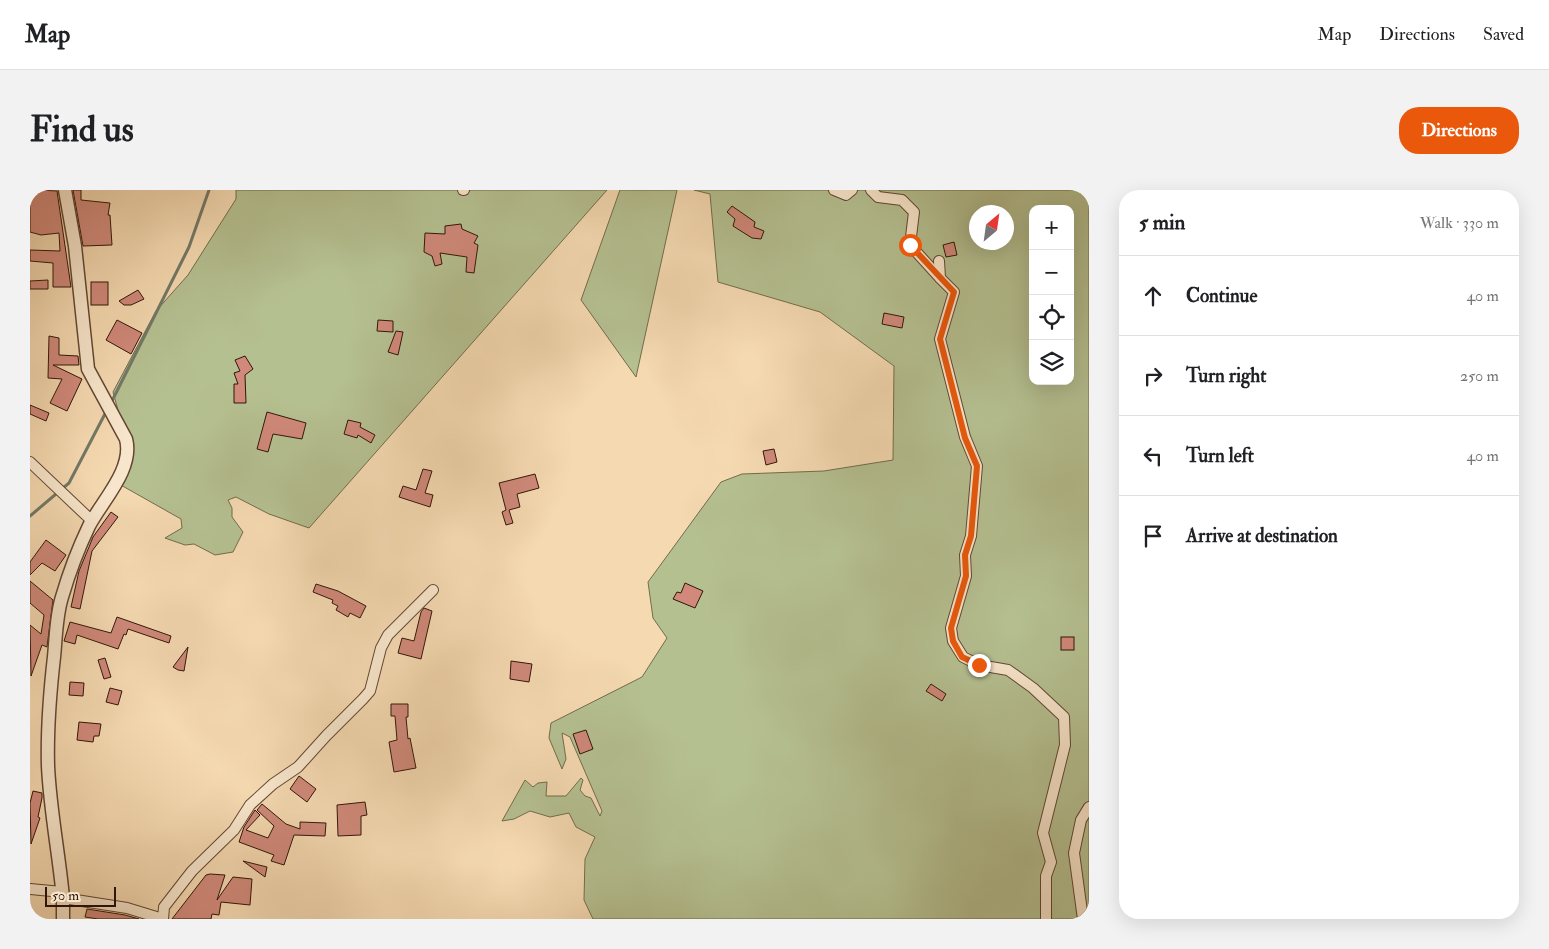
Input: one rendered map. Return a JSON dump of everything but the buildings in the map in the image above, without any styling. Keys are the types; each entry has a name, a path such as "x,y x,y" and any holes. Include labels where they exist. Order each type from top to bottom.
{"street":[{"path":"63,919 63,895 48,766 51,681 61,599 78,549 92,521 113,489 124,467 129,450 126,439 88,369 75,246 65,190"},
{"path":"834,190 846,194 852,190"},
{"path":"871,190 878,197 902,200 914,212 910,245 954,292 940,339 965,438 977,466 971,536 965,555 966,576 951,628 953,641 962,657 979,665 1008,670 1033,688 1064,717 1065,745 1043,833 1051,862 1046,876 1046,919"},
{"path":"940,261 940,278"},
{"path":"30,462 92,521"},
{"path":"30,889 127,908 163,919 164,907 192,872 234,830 250,805 273,784 298,767 364,699 370,691 381,648 388,634 433,590"},
{"path":"1083,919 1074,853 1081,820 1089,807"}],"green space":[{"path":"236,190 607,190 309,528 269,514 236,497 228,500 232,508 232,517 243,532 233,552 215,555 194,544 185,545 165,538 182,528 181,519 119,484 126,439 113,392 156,311 188,275 236,199"},
{"path":"620,190 677,190 636,377 581,300"},
{"path":"694,190 1089,190 1089,919 593,919 584,900 585,859 595,837 576,827 569,813 550,817 530,811 514,819 502,821 525,780 533,787 538,783 547,782 546,796 566,796 581,778 583,780 580,790 585,796 591,798 600,816 602,811 570,737 562,733 566,759 562,769 549,738 551,723 642,677 667,638 653,618 648,582 721,482 742,474 824,471 893,460 894,366 820,312 718,282 710,194"}],"waterway":[{"path":"111,403 189,247 209,190"},
{"path":"30,516 69,483 107,410"}],"route":[{"path":"910,245 954,292 940,339 965,438 977,466 972,503 971,536 965,555 966,576 959,606 951,628 953,641 962,657 979,665"}]}
